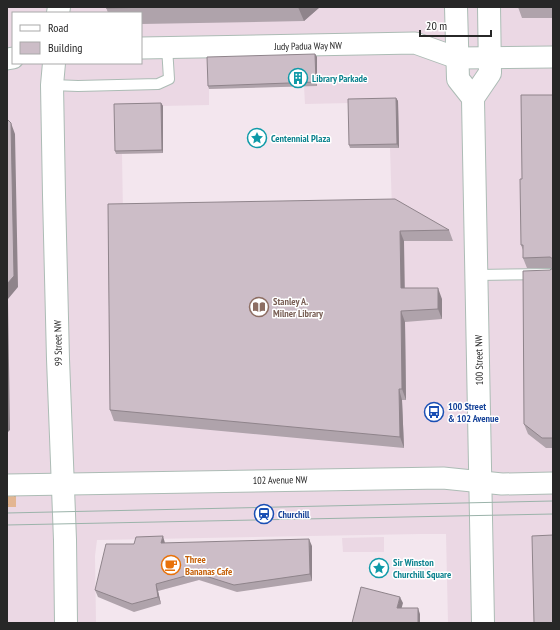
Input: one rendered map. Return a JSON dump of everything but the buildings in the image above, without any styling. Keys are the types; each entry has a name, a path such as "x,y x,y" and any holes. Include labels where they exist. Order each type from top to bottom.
{"main road":[{"path":"456,7 473,58 490,73 473,98 458,79 473,58 489,7"},
{"name":"99 Street NW","path":"54,64 52,85 66,623"},
{"name":"100 Street NW","path":"473,98 483,623"}],"street":[{"name":"Judy Padua Way NW","path":"142,48 415,43 473,58"},
{"path":"473,58 553,57"},
{"name":"102 Avenue NW","path":"7,485 443,478 502,484 553,483"}],"lane":[{"path":"52,85 78,86 158,84 169,79 168,47"},
{"path":"477,275 553,274"}],"green space":[{"path":"7,496 16,496 16,507 7,507"}],"shaded area":[{"name":"Centennial Plaza","path":"304,86 305,104 350,103 350,148 390,148 392,210 123,214 122,154 163,153 163,106 209,105 209,89"},
{"name":"Sir Winston Churchill Square","path":"446,534 448,623 420,623 420,614 356,623 96,623 95,556 97,540","holes":["384,537 384,552 343,552 342,538","109,551 237,592 199,580 158,591 161,604"]}],"tram line":[{"path":"7,513 553,501"},
{"path":"7,525 553,514"}],"place":[{"name":"Library Parkade","path":"298,78"},
{"name":"Centennial Plaza","path":"257,138"},
{"name":"Stanley A. Milner Library","path":"259,307"},
{"name":"100 Street & 102 Avenue","path":"434,412"},
{"name":"Churchill","path":"264,514"},
{"name":"Three Bananas Cafe","path":"171,565"},
{"name":"Sir Winston Churchill Square","path":"379,568"}]}
